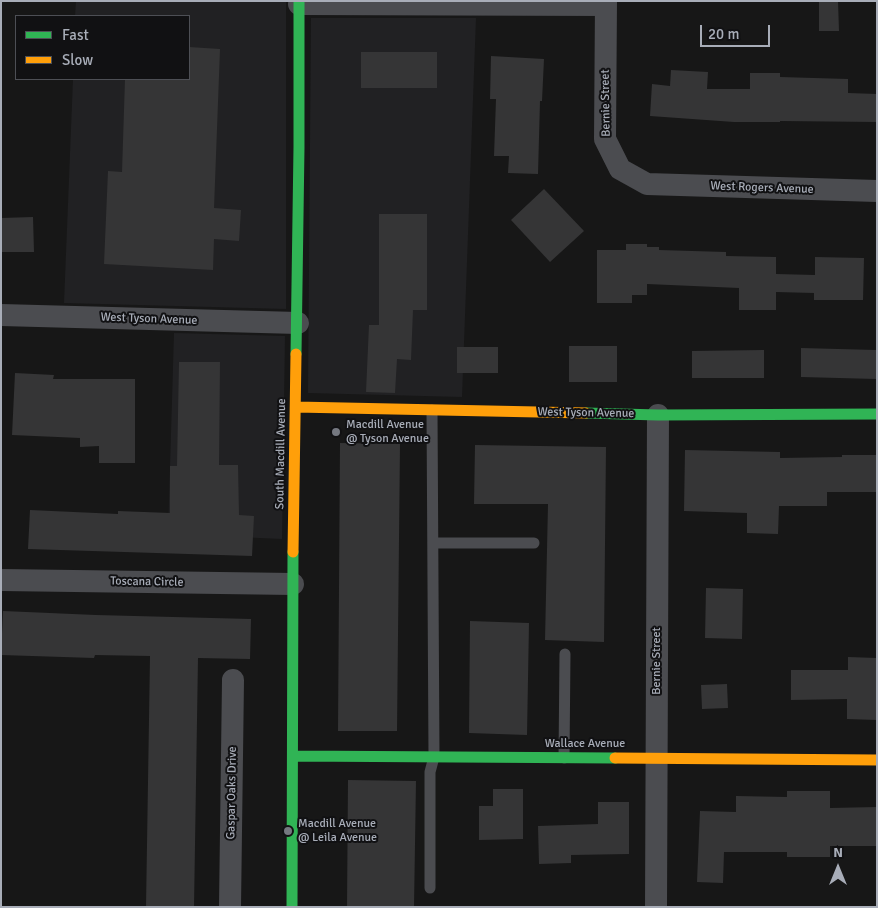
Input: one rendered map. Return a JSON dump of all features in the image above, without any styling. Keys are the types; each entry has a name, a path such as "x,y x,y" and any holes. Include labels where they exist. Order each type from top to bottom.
{"street":[{"path":"299,3 606,3"},
{"name":"South Macdill Avenue","path":"292,907 294,756 293,584 298,323 299,3"},
{"name":"Bernie Street","path":"606,3 605,139 620,169 647,184"},
{"name":"West Rogers Avenue","path":"647,184 877,191"},
{"name":"West Tyson Avenue","path":"1,315 298,323"},
{"name":"West Tyson Avenue","path":"296,407 658,415 877,414"},
{"name":"Bernie Street","path":"656,907 658,415"},
{"name":"Toscana Circle","path":"1,580 293,584"},
{"name":"Gaspar Oaks Drive","path":"230,907 234,680"},
{"name":"Wallace Avenue","path":"294,756 877,760"}],"lane":[{"path":"430,888 430,772 434,757 432,410"},
{"path":"432,543 534,543"},
{"path":"564,758 565,654"}],"shaded area":[{"path":"76,1 286,1 286,309 64,303 73,80 190,80 190,15 75,15"},
{"path":"311,18 476,18 462,397 308,393"},
{"path":"174,333 285,336 282,539 168,534"}],"building":[{"path":"819,1 838,1 839,31 819,31"},
{"path":"190,47 220,49 214,208 241,210 239,241 214,239 213,270 104,264 108,171 122,172 125,80 190,80"},
{"path":"361,52 437,52 437,88 361,88"},
{"path":"491,56 544,59 542,101 540,101 538,174 508,173 509,156 494,156 496,99 490,99"},
{"path":"671,70 708,72 707,89 750,89 750,73 780,73 780,77 848,79 848,93 877,94 877,122 734,122 650,116 652,84 670,86"},
{"path":"544,189 584,231 550,262 511,220"},
{"path":"379,214 427,214 427,310 413,310 411,360 397,359 395,393 366,392 369,325 379,325"},
{"path":"33,217 34,252 1,252 1,218"},
{"path":"626,244 647,244 647,247 659,247 659,250 726,252 726,256 776,257 776,274 815,275 815,257 864,258 863,300 814,300 814,293 776,292 776,310 739,310 739,288 647,284 647,295 632,295 632,303 597,303 597,250 626,250"},
{"path":"569,346 617,346 617,382 569,382"},
{"path":"457,347 498,347 498,373 457,373"},
{"path":"801,348 876,350 876,379 801,377"},
{"path":"764,350 764,378 692,378 692,351"},
{"path":"179,362 220,362 219,465 238,465 239,515 254,516 252,556 28,549 30,510 118,514 118,511 170,513 170,466 177,466"},
{"path":"15,373 54,375 53,379 135,379 135,463 99,463 99,446 80,447 80,438 12,435"},
{"path":"340,443 400,444 397,731 338,731"},
{"path":"475,445 606,447 604,642 545,640 548,504 474,504"},
{"path":"685,450 780,452 780,458 877,455 877,492 827,492 827,506 779,506 778,534 747,533 747,513 684,511"},
{"path":"706,588 743,589 742,639 705,638"},
{"path":"3,611 251,619 250,659 198,658 194,907 146,907 150,656 95,655 94,658 1,655"},
{"path":"470,621 529,623 527,735 469,733"},
{"path":"848,657 877,658 877,720 847,719 847,699 791,700 791,670 848,670"},
{"path":"727,684 728,708 702,709 701,685"},
{"path":"348,780 416,781 414,907 347,907"},
{"path":"493,789 523,789 523,839 479,840 479,806 493,806"},
{"path":"787,791 830,791 830,808 877,807 877,846 830,846 830,857 787,857 787,852 724,852 723,883 697,882 700,811 736,812 736,796 787,797"},
{"path":"598,802 629,802 629,854 571,855 571,863 539,864 538,826 598,824"}],"traffic: fast":[{"path":"296,354 299,1"},
{"path":"586,413 658,415 877,414"},
{"path":"292,907 293,552"},
{"path":"294,756 615,758"}],"traffic: slow":[{"path":"293,552 296,354"},
{"path":"296,407 586,413"},
{"path":"615,758 877,760"}],"place":[{"name":"Macdill Avenue @ Tyson Avenue","path":"336,432"},
{"name":"Macdill Avenue @ Leila Avenue","path":"288,831"}]}
